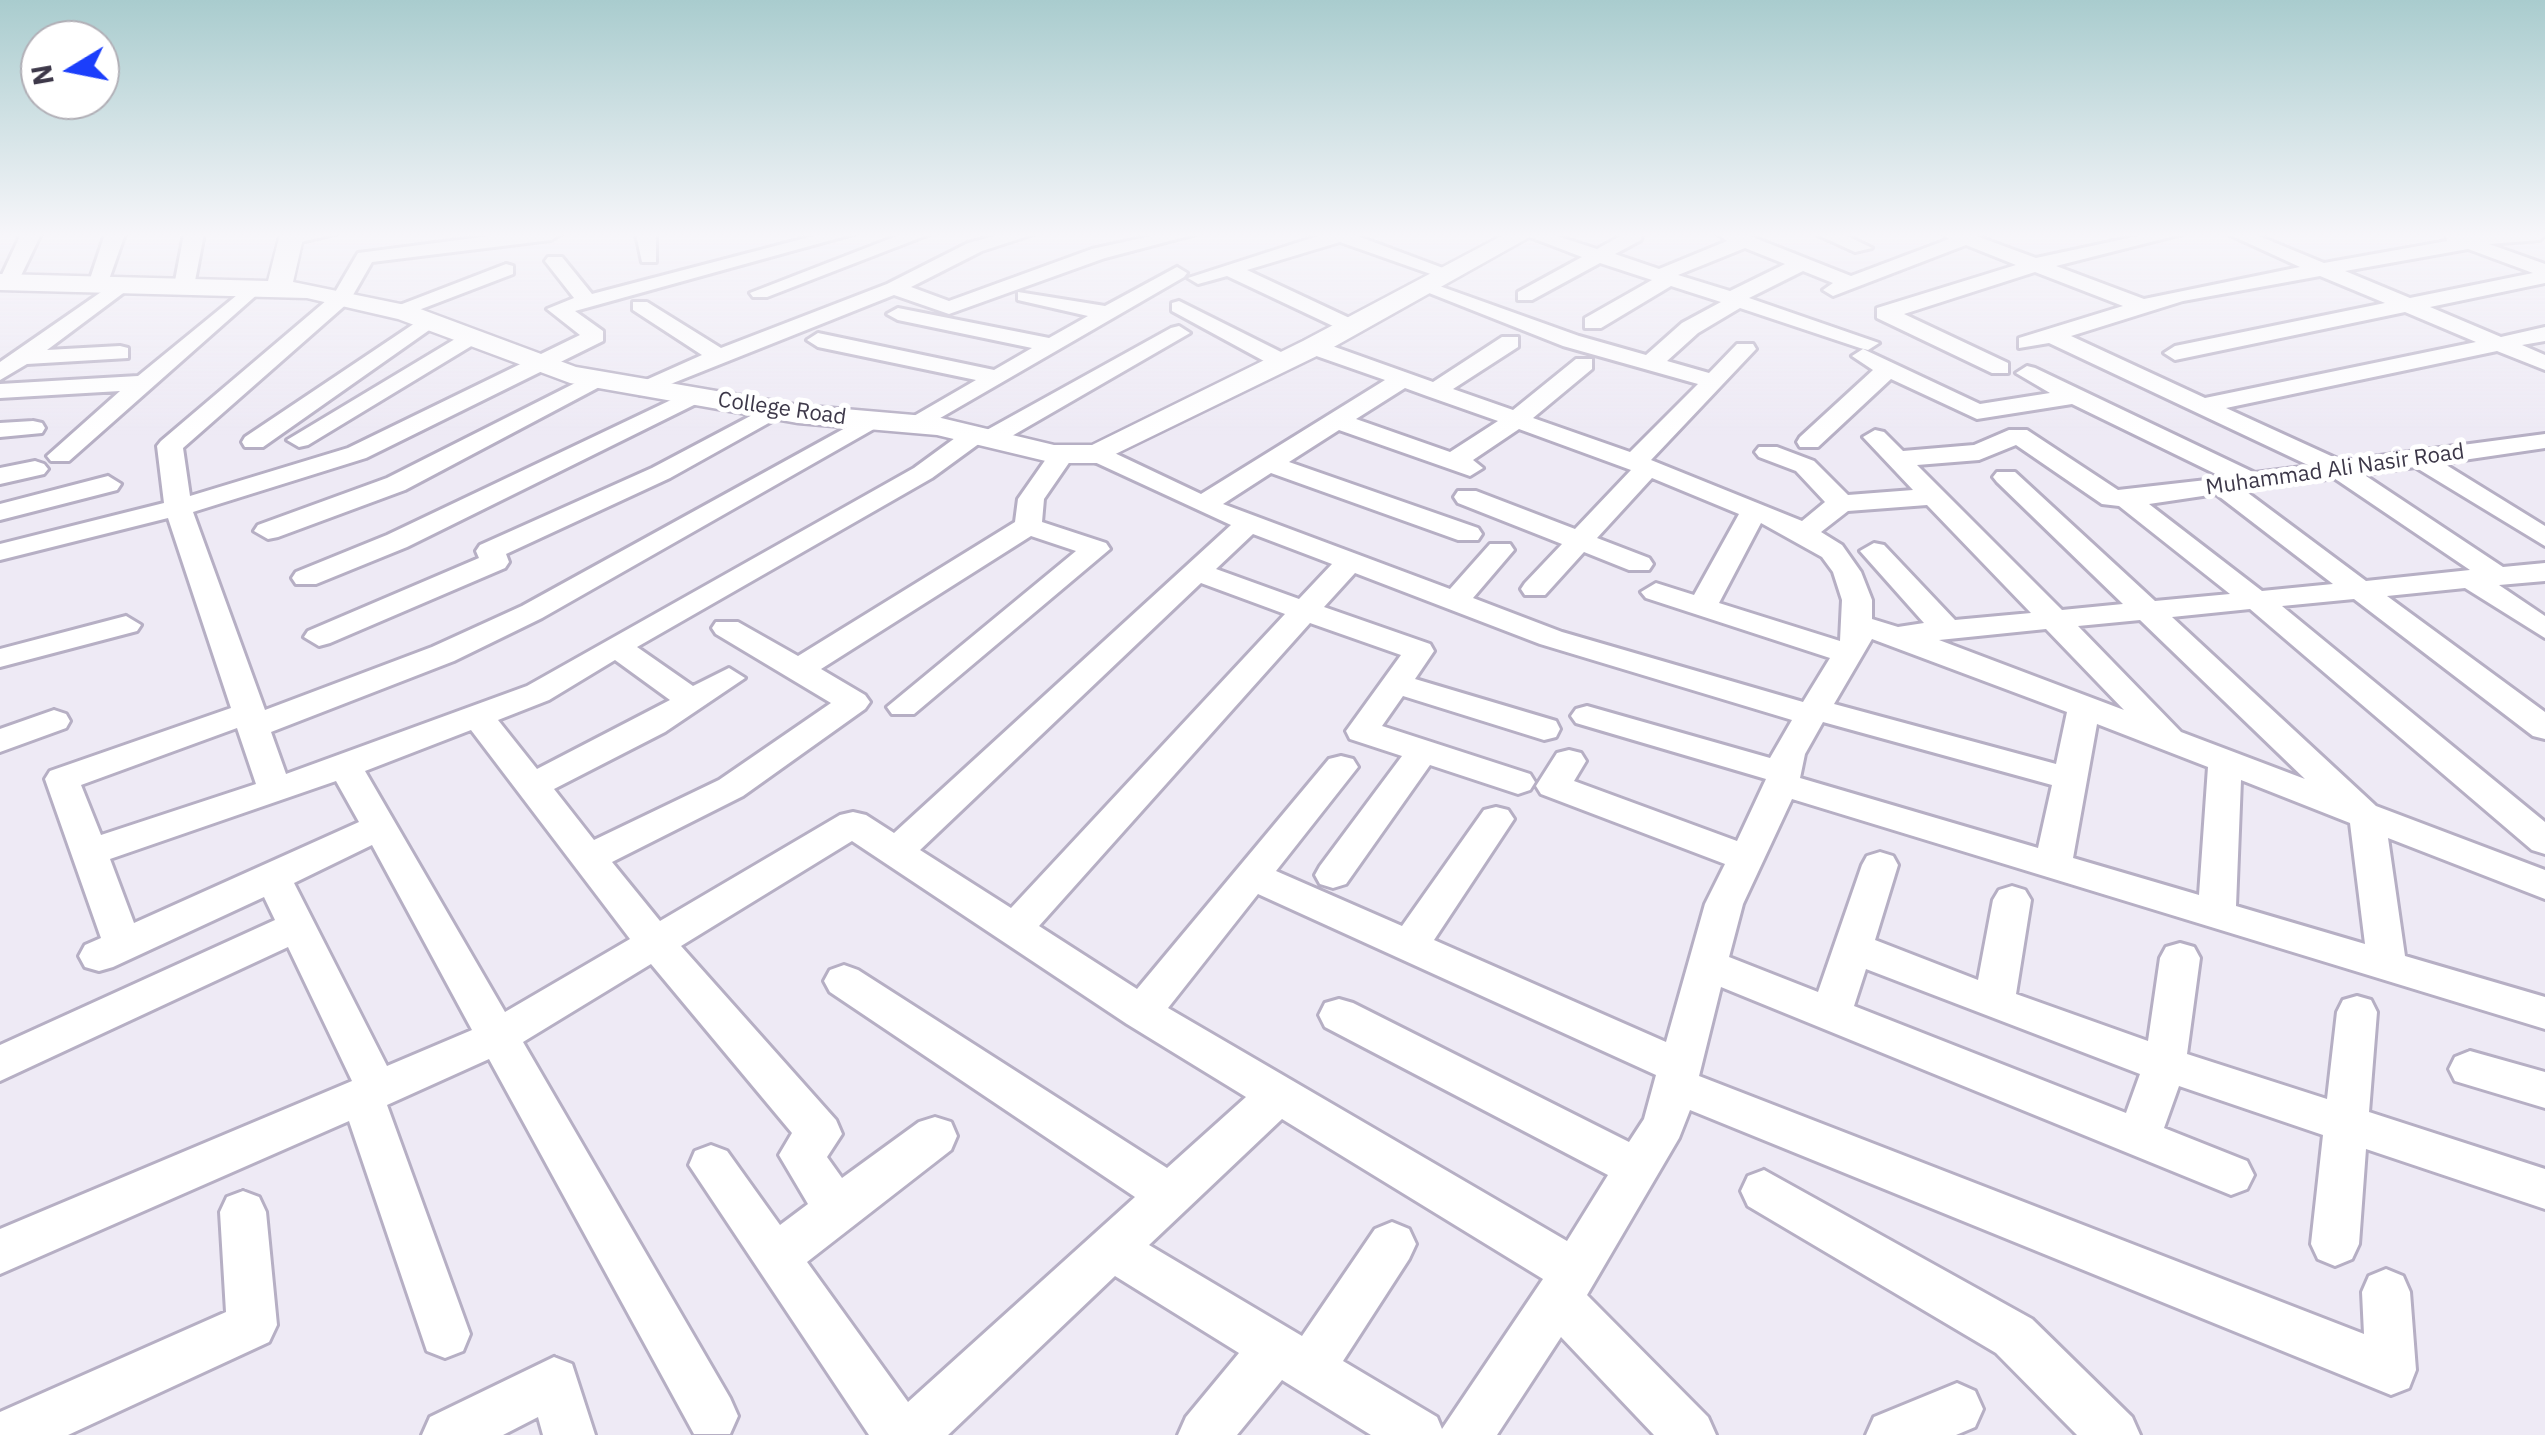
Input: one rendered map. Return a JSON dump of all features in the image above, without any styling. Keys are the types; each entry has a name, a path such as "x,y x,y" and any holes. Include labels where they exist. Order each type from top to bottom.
{"street":[{"path":"0,373 92,301"},
{"path":"60,456 144,382 249,301"},
{"path":"276,790 178,508 170,446 339,301"},
{"name":"College Road","path":"355,301 395,310 597,379 775,410 916,425 1062,454 1097,454 1399,301"},
{"path":"395,310 420,301"},
{"path":"0,498 2,552 178,508 357,453 594,336 558,310 592,301"},
{"path":"772,301 815,331 994,377"},
{"path":"640,388 717,355 815,331 870,301"},
{"path":"930,301 949,308 968,301"},
{"path":"1048,301 1106,313"},
{"path":"916,425 1133,301"},
{"path":"1295,301 1350,327"},
{"path":"1461,301 1571,340 1713,381"},
{"path":"1592,323 1627,301"},
{"path":"1652,363 1690,328 1733,301"},
{"path":"1738,301 1866,349 1889,368 1977,412 2076,396"},
{"path":"1923,301 1885,313 2000,368"},
{"path":"2131,301 2144,306"},
{"path":"2169,301 2038,339 2205,406 2340,470 2545,629"},
{"path":"2399,301 2545,363"},
{"path":"2175,353 2438,301"},
{"path":"640,306 717,355"},
{"path":"1179,307 1283,362"},
{"path":"898,314 1050,345"},
{"path":"254,442 427,321"},
{"path":"91,852 345,766 538,693 982,437 1178,333"},
{"path":"2205,406 2545,334"},
{"path":"300,440 470,337"},
{"path":"1436,391 1510,342"},
{"path":"1313,347 1755,510 1832,551 1847,572 1854,640 1788,754 1783,778 1724,904 1664,1124 1567,1286 1466,1435"},
{"path":"1535,589 1745,348"},
{"path":"22,358 120,353"},
{"path":"1335,420 1461,464 1584,364"},
{"path":"1809,442 1889,368"},
{"path":"2027,372 2253,482"},
{"path":"268,531 396,484 597,379"},
{"path":"1202,505 1403,379"},
{"path":"0,390 144,382"},
{"path":"306,578 397,541 692,397"},
{"path":"319,637 495,562 490,551 662,473 775,410"},
{"path":"379,828 111,950 91,852 62,778 253,719 443,654 532,612 876,421"},
{"path":"0,430 33,428"},
{"path":"1896,459 1979,452 2018,435 2111,498 2126,499 2256,600 2545,840"},
{"path":"1875,437 2175,743"},
{"name":"Muhammad Ali Nasir Road","path":"2126,499 2539,447"},
{"path":"1768,452 1805,466 1841,502"},
{"path":"1028,526 1031,500 1062,454"},
{"path":"1097,454 1202,505 1551,638 2070,779"},
{"path":"2420,459 2545,538"},
{"path":"1266,462 1468,534"},
{"path":"0,476 35,470"},
{"path":"2006,476 2367,818 2387,966"},
{"path":"1,512 108,484"},
{"path":"2221,486 2545,728"},
{"path":"1467,497 1639,564"},
{"path":"1804,533 1841,502 1933,497"},
{"path":"348,502 397,541"},
{"path":"1702,607 1755,510"},
{"path":"896,852 1250,522"},
{"path":"798,670 1028,526"},
{"path":"903,707 1096,550 1028,526"},
{"path":"1455,601 1500,550"},
{"path":"1874,550 1947,630"},
{"path":"1014,929 1350,561"},
{"path":"1196,572 1419,650 1362,732 1518,782"},
{"path":"1656,592 1702,607 1854,640 2545,572"},
{"path":"0,658 126,625"},
{"path":"589,858 731,788 854,702 727,628"},
{"path":"1893,636 2545,885"},
{"path":"616,646 692,701"},
{"path":"532,786 729,678"},
{"path":"1396,683 1544,729"},
{"path":"2053,866 2084,708"},
{"path":"476,714 655,943 820,1134 801,1155 837,1209"},
{"path":"1587,716 2053,866 2545,1013"},
{"path":"0,741 54,721"},
{"path":"1333,876 1423,751"},
{"path":"1569,760 1553,786 1746,858"},
{"path":"2217,915 2224,763"},
{"path":"345,766 712,1416"},
{"path":"1140,1012 1340,768"},
{"path":"1409,946 1496,819"},
{"path":"0,1252 498,1037 853,824 1567,1286 1690,1435"},
{"path":"1831,1015 1880,865"},
{"path":"1252,876 1409,946 1677,1076 2391,1370 2386,1292"},
{"path":"273,877 370,1093 445,1334"},
{"path":"1994,1003 2012,900"},
{"path":"0,1064 297,926"},
{"path":"1852,948 2165,1064 2545,1189"},
{"path":"2139,1138 2165,1064 2180,958"},
{"path":"1708,965 2231,1175"},
{"path":"844,981 1170,1195"},
{"path":"2335,1244 2357,1012"},
{"path":"1339,1015 1637,1168"},
{"path":"2470,1069 2545,1090"},
{"path":"910,1435 1278,1096"},
{"path":"775,1258 935,1136"},
{"path":"711,1166 900,1435"},
{"path":"1764,1190 2014,1336 2114,1435"},
{"path":"9,1435 252,1325 243,1212"},
{"path":"1204,1435 1291,1360 1392,1244"},
{"path":"1113,1248 1419,1435"},
{"path":"448,1435 554,1382 569,1435"},
{"path":"1892,1435 1957,1409"}]}
